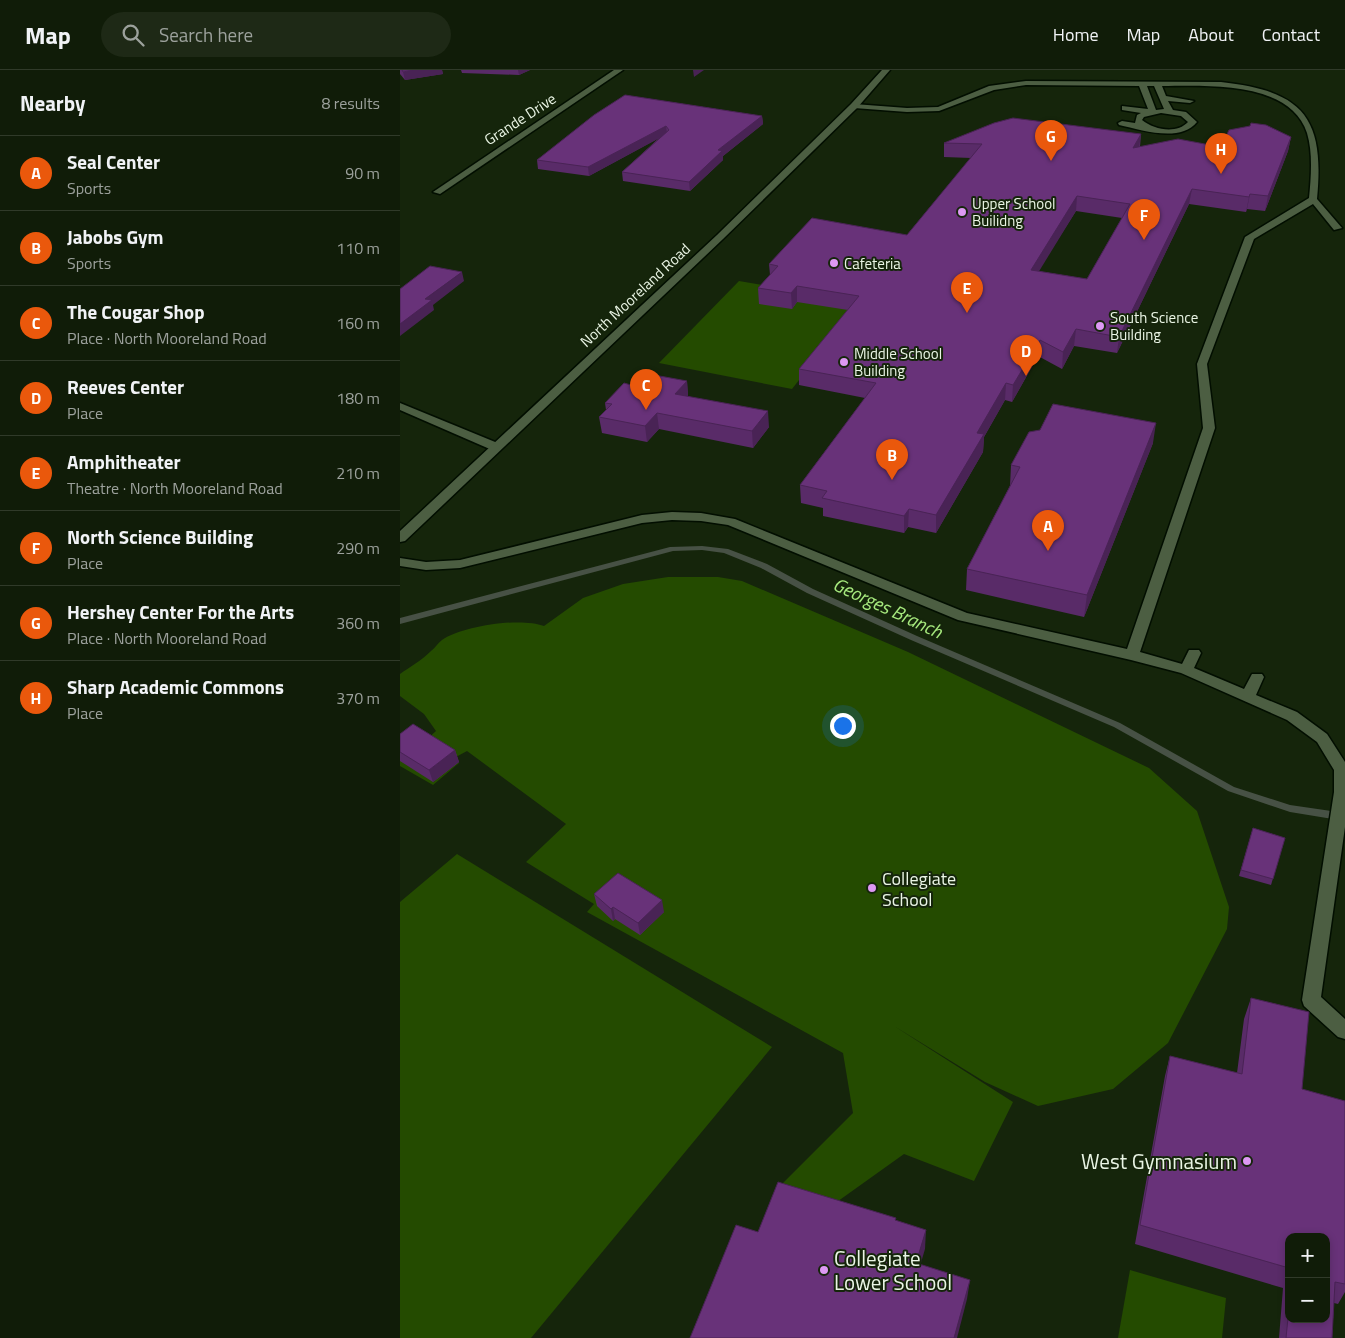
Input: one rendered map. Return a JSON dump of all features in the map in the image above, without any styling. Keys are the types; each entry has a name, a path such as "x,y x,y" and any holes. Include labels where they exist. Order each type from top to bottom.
{"street":[{"name":"Grande Drive","path":"437,192 619,70"},
{"name":"North Mooreland Road","path":"400,538 720,238 854,106 886,70"},
{"path":"854,106 906,110 939,109 958,103 982,91 1013,84 1238,86 1271,95 1290,106 1303,119 1311,133 1313,146 1313,199 1337,228"},
{"path":"1142,84 1153,112"},
{"path":"1157,84 1169,111"},
{"path":"1163,98 1190,101"},
{"path":"1122,123 1168,131 1183,129 1192,125 1193,122 1188,117 1169,111 1153,112 1125,108"},
{"path":"1146,126 1141,124 1138,118 1153,112"},
{"path":"1132,655 1209,428 1202,364 1250,237 1307,205 1313,199"},
{"path":"400,406 496,447"},
{"path":"400,562 424,567 456,565 618,525 655,518 708,518 730,522 762,534 963,617 1132,655 1186,670 1292,716 1322,738 1342,770 1341,802 1311,1000 1345,1031"},
{"path":"1186,670 1194,653"},
{"path":"1248,697 1257,677"}],"green space":[{"path":"739,281 860,302 792,389 659,363"},
{"path":"668,577 718,577 742,581 908,652 1149,768 1197,811 1229,907 1227,929 1168,1043 1113,1089 1038,1106 985,1082 894,1026 1013,1102 974,1181 904,1154 827,1209 776,1190 853,1113 843,1053 587,912 594,904 526,862 566,824 467,751 454,758 459,763 433,785 400,766 400,747 425,741 436,731 424,714 400,696 400,674 424,657 442,640 463,631 492,624 521,622 544,626 583,598 623,584"},
{"path":"457,854 772,1047 531,1338 400,1338 400,902"},
{"path":"1130,1270 1226,1298 1222,1338 1118,1338"}],"building":[{"path":"625,95 762,116 718,150 722,151 689,182 622,172 669,130 666,126 588,167 537,160 594,115"},
{"path":"1013,118 1141,134 1133,148 1178,139 1221,147 1229,130 1250,126 1251,123 1266,125 1291,137 1268,196 1250,194 1249,197 1192,189 1119,337 1076,329 1063,352 1040,340 1013,385 1006,383 977,433 984,434 936,515 909,509 904,516 822,498 827,491 800,485 876,383 799,369 859,296 797,286 791,293 758,288 778,266 769,264 812,218 907,235 982,144 944,143 994,123","holes":["1077,196 1130,204 1087,279 1031,270"]},
{"path":"430,266 462,272 425,299 432,300 400,324 400,289"},
{"path":"643,373 687,381 675,394 768,411 752,431 657,413 645,426 599,417 612,404 605,403 624,383 631,385"},
{"path":"1053,404 1156,423 1087,595 967,569 1020,467 1011,465 1029,432 1040,430"},
{"path":"413,724 455,750 429,770 400,752 400,734"},
{"path":"1253,828 1285,838 1273,879 1241,870"},
{"path":"618,873 662,900 638,923 613,907 611,909 594,894"},
{"name":"West Gymnasium","path":"1251,998 1309,1012 1302,1089 1345,1101 1345,1284 1335,1282 1332,1338 1286,1338 1288,1323 1330,1323 1330,1233 1285,1233 1285,1267 1140,1225 1170,1056 1242,1074"},
{"name":"Collegiate Lower School","path":"778,1182 896,1218 895,1220 926,1230 916,1263 970,1280 954,1338 690,1338 736,1225 758,1232"}],"waterway":[{"name":"Georges Branch","path":"400,621 673,549 702,548 725,551 764,566 810,591 914,638 1117,725 1231,789 1290,808 1345,817"}],"place":[{"name":"Hershey Center For the Arts","path":"1051,161"},
{"name":"Sharp Academic Commons","path":"1221,174"},
{"name":"Upper School Builidng","path":"962,212"},
{"name":"North Science Building","path":"1144,240"},
{"name":"Cafeteria","path":"834,263"},
{"name":"Amphitheater","path":"967,313"},
{"name":"South Science Building","path":"1100,326"},
{"name":"Middle School Building","path":"844,362"},
{"name":"Reeves Center","path":"1026,376"},
{"name":"The Cougar Shop","path":"646,410"},
{"name":"Jabobs Gym","path":"892,480"},
{"name":"Seal Center","path":"1048,551"},
{"name":"Collegiate School","path":"872,888"},
{"name":"West Gymnasium","path":"1247,1161"},
{"name":"Collegiate Lower School","path":"824,1270"}]}
